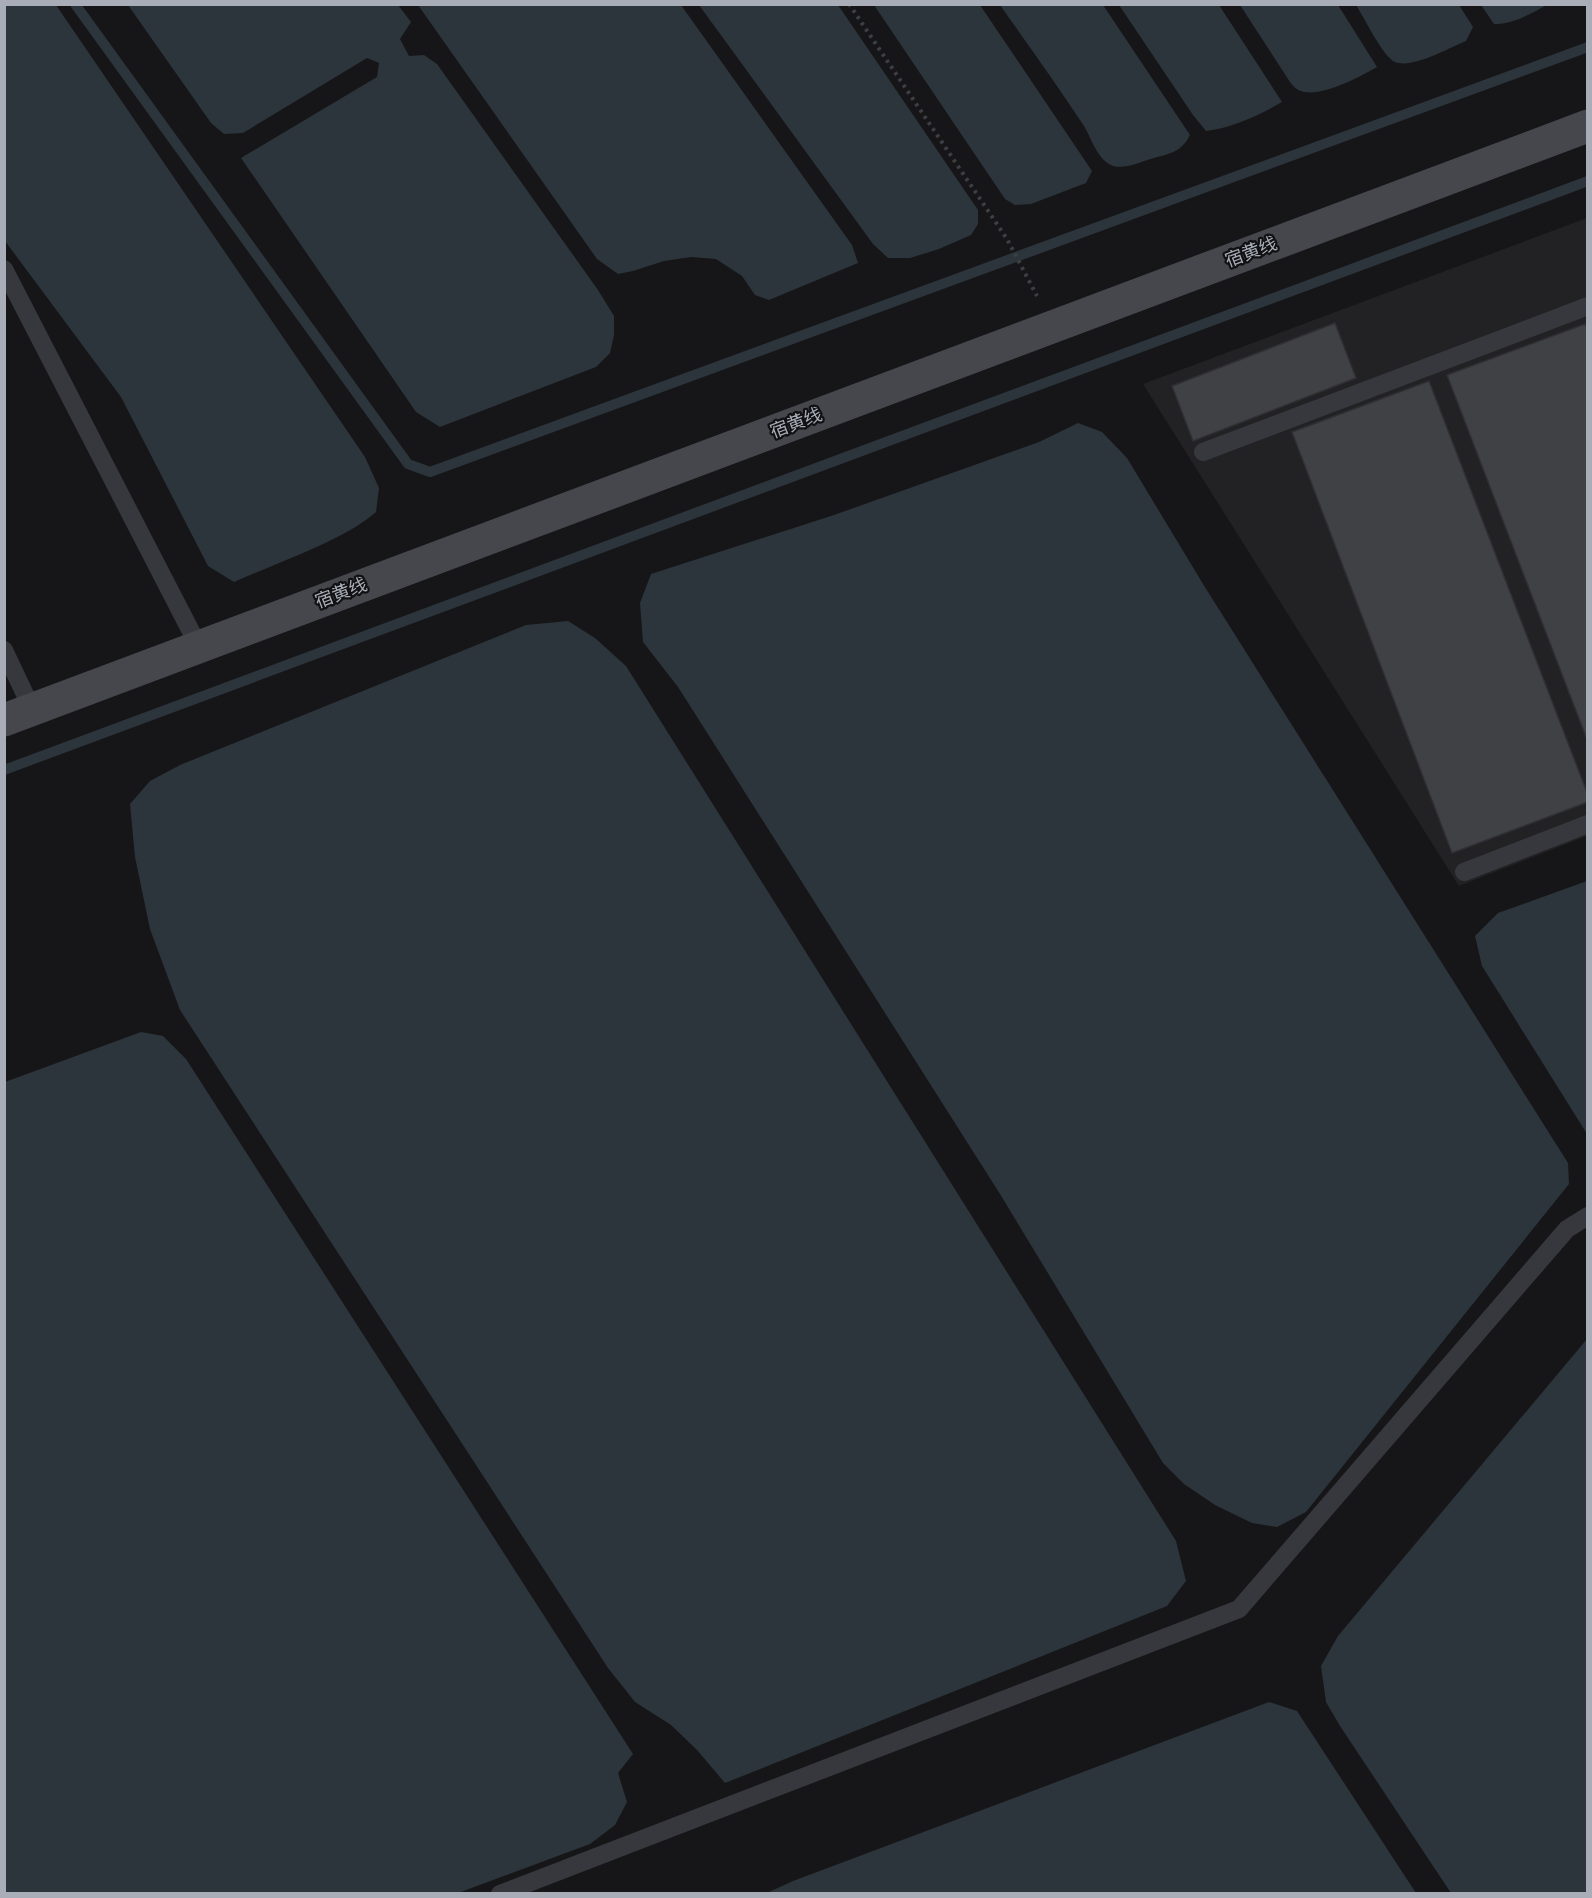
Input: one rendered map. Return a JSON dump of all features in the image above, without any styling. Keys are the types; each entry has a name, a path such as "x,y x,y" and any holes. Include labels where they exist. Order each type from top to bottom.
{"main road":[{"name":"宿黄线","path":"18,715 1587,126"}],"lane":[{"path":"4,269 199,647"},
{"path":"1203,452 1587,306"},
{"path":"4,650 18,715"},
{"path":"1464,872 1587,824"},
{"path":"500,1893 1239,1609 1567,1229 1587,1216"}],"path":[{"path":"849,4 1009,242 1024,272"}],"shaded area":[{"path":"5,4 56,5 365,457 379,488 376,512 362,523 328,542 234,582 208,566 121,397 5,241"},
{"path":"128,5 398,5 411,22 400,39 409,56 424,55 437,64 598,290 614,316 614,335 610,353 596,367 440,427 416,412 241,158 377,77 379,63 367,58 243,133 224,134 211,123"},
{"path":"418,5 681,5 852,245 858,263 769,300 755,295 742,276 716,259 691,257 664,261 618,274 597,259"},
{"path":"699,5 838,5 978,210 978,224 971,235 939,249 910,258 888,258 873,244"},
{"path":"874,5 980,5 1092,171 1086,183 1031,204 1015,205 1005,199"},
{"path":"1000,5 1103,5 1190,135 1187,141 1166,155 1119,167 1109,164 1098,152 1084,126"},
{"path":"1119,5 1219,5 1282,102 1245,120 1206,131"},
{"path":"1240,5 1338,5 1377,67 1350,81 1318,92 1295,88"},
{"path":"1356,5 1459,5 1473,27 1466,41 1411,63 1395,62 1385,53"},
{"path":"1481,5 1547,5 1515,20 1494,24"},
{"path":"1587,218 1587,836 1459,886 1143,384"},
{"path":"1078,423 1102,432 1127,458 1203,584 1568,1163 1569,1184 1306,1512 1277,1527 1252,1523 1215,1505 1184,1484 1163,1463 1000,1194 678,687 643,642 640,603 651,574 834,515 1039,442"},
{"path":"568,621 595,638 626,666 1176,1541 1186,1581 1167,1606 725,1783 697,1750 671,1725 635,1702 608,1668 180,1010 150,929 135,857 130,804 150,781 180,765 526,625"},
{"path":"1588,881 1587,1134 1482,966 1475,936 1498,913"},
{"path":"141,1032 163,1036 186,1059 633,1754 618,1773 627,1802 615,1825 590,1844 458,1893 5,1893 5,1082"},
{"path":"1587,1339 1587,1893 1451,1893 1326,1702 1321,1666 1338,1636"},
{"path":"1269,1702 1297,1711 1416,1893 767,1893 793,1881"}],"building":[{"path":"1335,323 1356,378 1193,441 1172,386"},
{"path":"1585,324 1588,330 1588,742 1447,375"},
{"path":"1429,381 1588,795 1588,802 1452,853 1292,432"}],"waterway":[{"path":"75,4 408,464 430,472 1588,47"},
{"path":"4,770 1588,181"}]}
